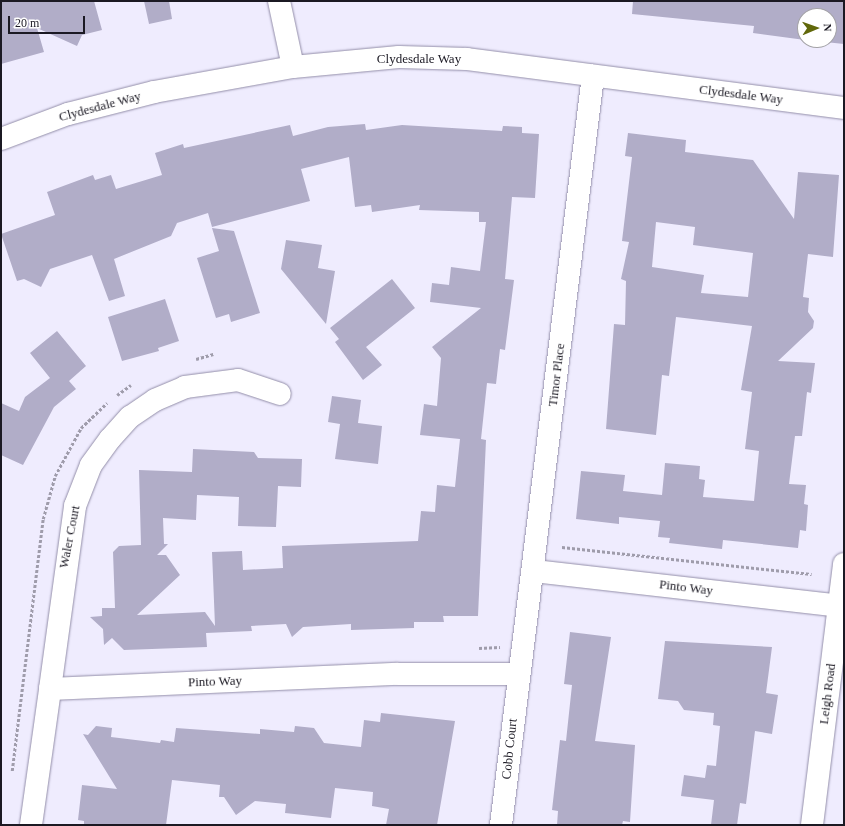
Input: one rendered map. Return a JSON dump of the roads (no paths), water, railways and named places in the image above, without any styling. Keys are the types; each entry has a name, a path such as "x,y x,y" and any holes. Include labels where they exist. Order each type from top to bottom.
{"street":[{"path":"279,1 293,67"},
{"name":"Clydesdale Way","path":"1,139 68,114 154,92 293,67 399,57 467,59 844,108"},
{"name":"Timor Place","path":"518,674 534,571 593,76"},
{"name":"Waler Court","path":"50,689 75,506 91,465 110,439 149,404 186,387 238,380 280,394"},
{"name":"Leigh Road","path":"812,825 844,564"},
{"name":"Pinto Way","path":"534,571 839,606"},
{"name":"Pinto Way","path":"50,689 398,674 518,674"},
{"name":"Cobb Court","path":"501,825 518,674"},
{"path":"31,825 50,689"}]}
